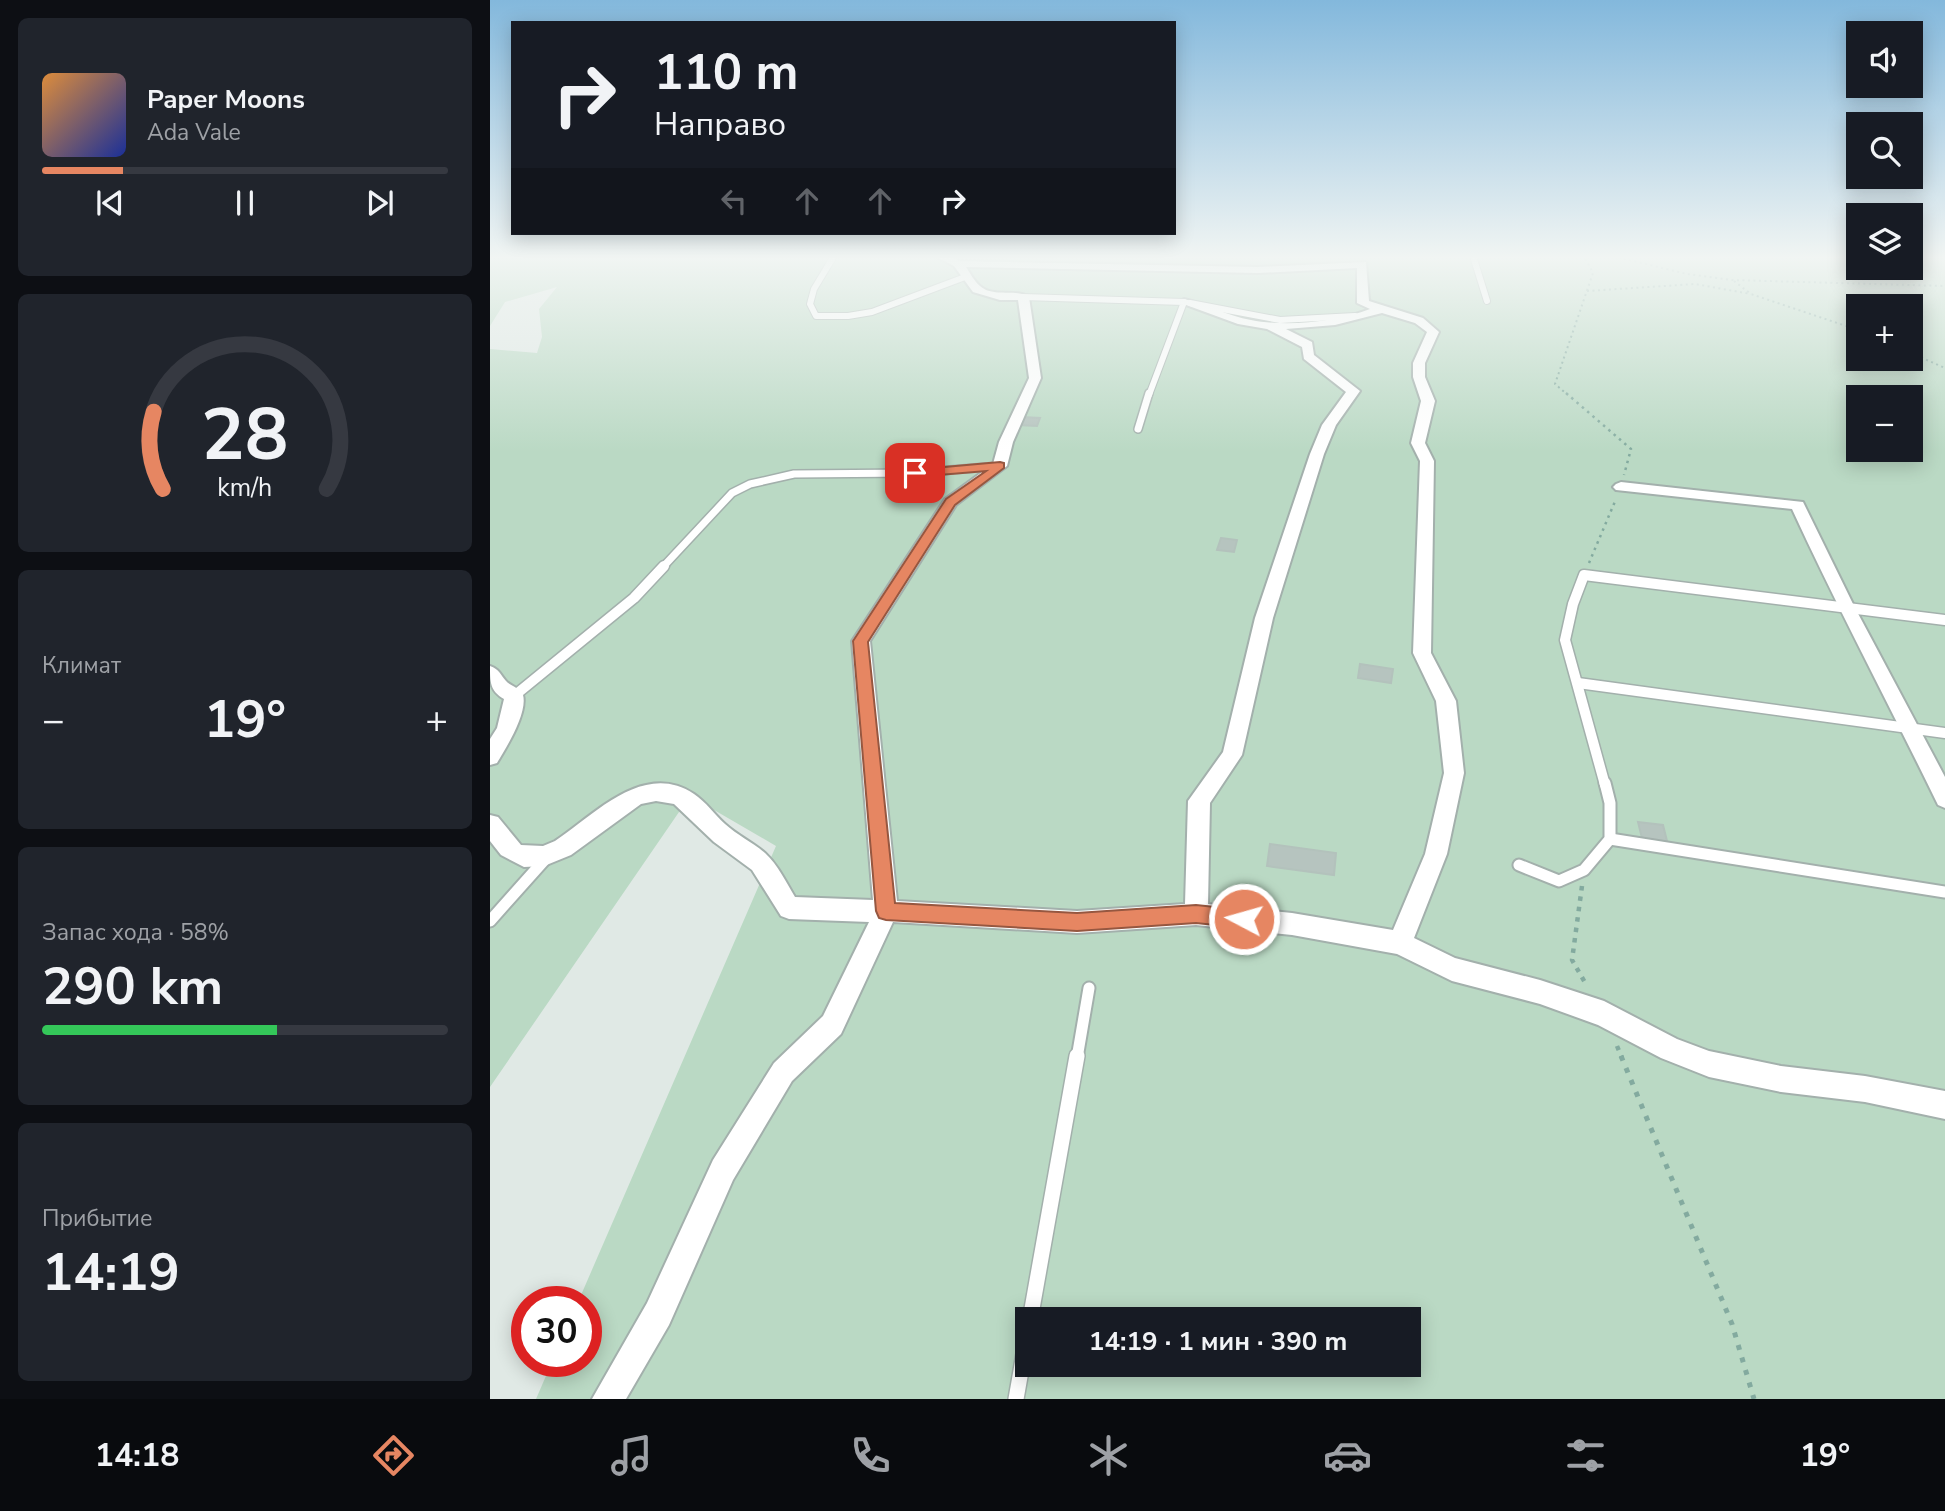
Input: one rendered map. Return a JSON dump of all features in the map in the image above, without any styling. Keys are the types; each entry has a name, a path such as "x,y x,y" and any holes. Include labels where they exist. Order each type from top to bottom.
{"street":[{"path":"608,1399 658,1314 723,1170 783,1072 832,1026 886,911 861,641 950,502 1000,466 1006,442 1035,378 1027,321"},
{"path":"1244,321 1270,326 1317,321"},
{"path":"1400,943 1436,854 1454,774 1446,701 1422,653 1427,461 1418,443 1428,401 1419,377 1419,363 1433,332 1427,324 1421,321"},
{"path":"1196,914 1199,801 1232,755 1264,618 1313,467 1329,425 1353,391 1308,356 1308,345 1270,326"},
{"path":"1621,487 1798,505 1845,606 1911,728 1945,799"},
{"path":"490,673 501,689 514,696 507,729 490,758"},
{"path":"490,824 514,853 525,857 551,854 628,800 646,793 677,794 688,801 719,833 760,863 789,908 1077,922 1196,914 1292,925 1400,943 1452,970 1540,992 1604,1014 1670,1049 1709,1064 1781,1079 1865,1089 1945,1105"}],"lane":[{"path":"1138,429 1159,363 1177,321"},
{"path":"514,696 634,598 732,493 748,482 766,477 794,475 915,473 1000,466"},
{"path":"1519,865 1559,881 1584,870 1610,839 1610,803 1565,640 1573,604 1584,575 1945,620"},
{"path":"1578,683 1945,733"},
{"path":"1610,839 1945,892"},
{"path":"490,921 551,854"},
{"path":"1032,1307 1089,988"},
{"path":"1016,1399 1020,1377"}],"path":[{"path":"1577,321 1555,384 1631,449 1621,487 1584,575"},
{"path":"1923,358 1945,368"},
{"path":"1584,870 1572,960 1604,1014 1732,1324 1754,1399"}],"green space":[{"path":"540,321 1846,321 1846,371 1923,371 1923,321 1945,321 1945,1399 536,1399 546,1377 602,1377 602,1286 585,1286 776,846 690,796 490,1087 490,349 537,353 542,337"}],"building":[{"path":"1021,417 1040,418 1037,426 1017,425"},
{"path":"1221,538 1237,540 1234,552 1217,550"},
{"path":"1360,664 1393,669 1391,683 1358,678"},
{"path":"1638,822 1663,825 1668,845 1643,842"},
{"path":"1270,844 1336,853 1334,875 1267,866"}],"route":[{"path":"915,473 1000,466 950,502 861,641 886,911 1077,922 1196,914 1244,919"}]}
